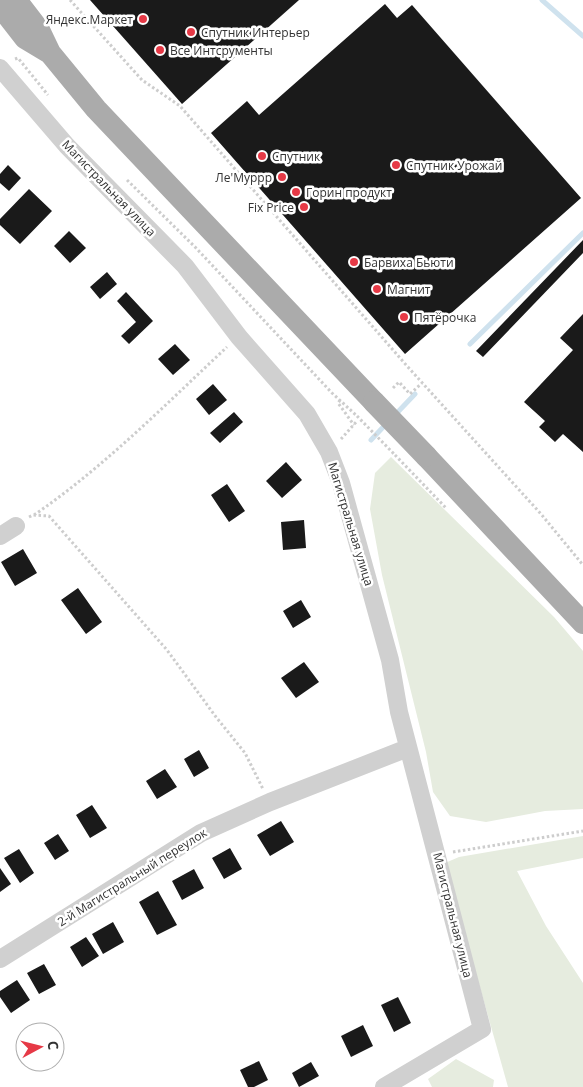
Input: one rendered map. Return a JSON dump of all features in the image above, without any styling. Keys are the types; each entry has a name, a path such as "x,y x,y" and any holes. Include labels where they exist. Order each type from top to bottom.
{"main road":[{"path":"16,0 39,30 50,53 96,110 365,409 426,456 583,624"},
{"path":"0,6 25,38 50,53"}],"street":[{"name":"Магистральная улица","path":"6,63 67,146 185,266 239,337 307,414 329,452 341,483 390,660 399,712 482,1029 384,1087"},
{"path":"0,536 16,526"},
{"name":"2-й Магистральный переулок","path":"0,959 201,833 270,802 408,748"}],"path":[{"path":"70,0 142,80 180,106 583,565"},
{"path":"6,63 18,58 48,96"},
{"path":"121,174 196,248 340,400 365,409 395,455"},
{"path":"16,526 66,493 239,337"},
{"path":"393,388 399,382 410,394 422,383"},
{"path":"340,400 338,403 354,425"},
{"path":"329,452 357,422"},
{"path":"33,515 49,516 167,650 245,753 270,802"},
{"path":"437,854 583,831"}],"shaded area":[{"path":"391,457 554,617 583,651 583,809 545,811 486,822 450,816 433,792 426,752 382,575 370,509 375,473"},
{"path":"583,836 583,858 517,871 546,926 583,983 583,1087 508,1087 445,863 459,857"},
{"path":"456,1059 494,1080 493,1087 432,1087 428,1079"}],"building":[{"name":"Спутник Интерьер","path":"90,0 299,0 182,104"},
{"name":"Спутник Урожай","path":"385,4 397,18 412,5 581,198 405,354 211,133 247,101 259,115"},
{"path":"8,165 21,178 9,191 0,183 0,174"},
{"path":"29,189 52,211 20,244 0,225 0,219"},
{"path":"69,231 86,248 70,263 54,246"},
{"path":"583,240 583,253 483,357 476,351"},
{"path":"107,272 117,284 100,299 90,287"},
{"path":"126,292 153,321 129,344 121,336 136,322 117,301"},
{"path":"583,314 583,452 563,434 555,442 539,427 545,421 524,402 573,350 560,338"},
{"path":"175,344 190,360 173,375 158,359"},
{"path":"213,384 227,400 209,415 196,399"},
{"path":"234,412 243,422 220,443 210,433"},
{"path":"286,462 302,480 282,498 266,481"},
{"path":"227,484 245,511 229,522 211,495"},
{"path":"304,520 306,548 283,550 281,522"},
{"path":"23,549 37,573 15,586 1,562"},
{"path":"78,588 102,622 86,634 61,600"},
{"path":"301,600 311,617 293,628 283,611"},
{"path":"304,662 319,682 296,698 281,678"},
{"path":"199,750 209,768 194,777 184,759"},
{"path":"165,769 177,787 157,799 146,781"},
{"path":"92,805 107,828 90,838 76,815"},
{"path":"281,821 294,842 270,856 257,835"},
{"path":"58,834 69,851 55,860 44,843"},
{"path":"230,848 242,869 224,879 212,858"},
{"path":"19,849 34,873 20,883 4,858"},
{"path":"0,868 11,884 0,892"},
{"path":"194,869 204,888 182,900 172,881"},
{"path":"158,891 177,925 157,935 139,902"},
{"path":"113,922 124,942 103,954 92,934"},
{"path":"86,937 99,956 82,967 70,947"},
{"path":"44,964 56,985 39,994 27,973"},
{"path":"17,980 30,1000 11,1013 0,997 0,991"},
{"path":"398,997 411,1023 394,1032 381,1005"},
{"path":"363,1025 373,1046 351,1057 341,1036"},
{"path":"259,1061 268,1080 254,1087 248,1087 240,1070"},
{"path":"311,1062 319,1076 299,1087 292,1073"}],"waterway":[{"path":"542,0 583,36"},
{"path":"470,344 583,233"},
{"path":"394,416 415,394"},
{"path":"371,440 386,424"}],"place":[{"name":"Яндекс.Маркет","path":"143,19"},
{"name":"Спутник Интерьер","path":"191,32"},
{"name":"Все Интсрументы","path":"160,50"},
{"name":"Спутник","path":"262,156"},
{"name":"Спутник Урожай","path":"396,165"},
{"name":"Ле'Муррр","path":"282,177"},
{"name":"Горин продукт","path":"296,192"},
{"name":"Fix Price","path":"304,207"},
{"name":"Барвиха Бьюти","path":"354,262"},
{"name":"Магнит","path":"377,289"},
{"name":"Пятёрочка","path":"404,317"}]}
